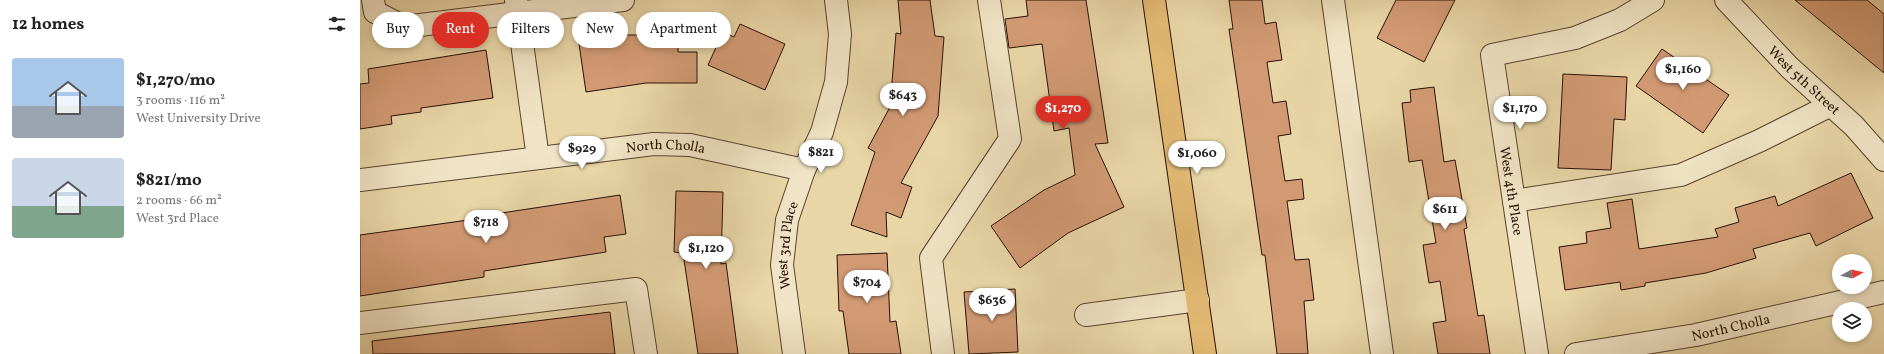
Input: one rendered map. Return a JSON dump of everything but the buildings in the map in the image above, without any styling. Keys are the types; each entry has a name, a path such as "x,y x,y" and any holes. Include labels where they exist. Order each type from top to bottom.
{"main road":[{"path":"1154,0 1205,354"}],"street":[{"path":"373,0 375,12 404,27 517,6 623,0"},
{"name":"West 3rd Place","path":"794,354 782,265 787,220 804,170 822,132 836,82 840,34 836,0"},
{"path":"943,354 931,258 1010,139 989,0"},
{"path":"1333,0 1382,354"},
{"name":"West 4th Place","path":"1537,354 1492,55 1575,38 1620,20 1653,0"},
{"name":"West 5th Street","path":"1726,0 1789,67 1854,126 1884,160"},
{"path":"517,6 538,158"},
{"path":"1514,201 1681,175 1759,140 1831,105"},
{"name":"North Cholla","path":"360,180 654,144 690,145 804,170"},
{"path":"360,323 636,289 646,354"},
{"name":"North Cholla","path":"1576,354 1696,335 1884,292"},
{"path":"1086,315 1198,300"}]}
